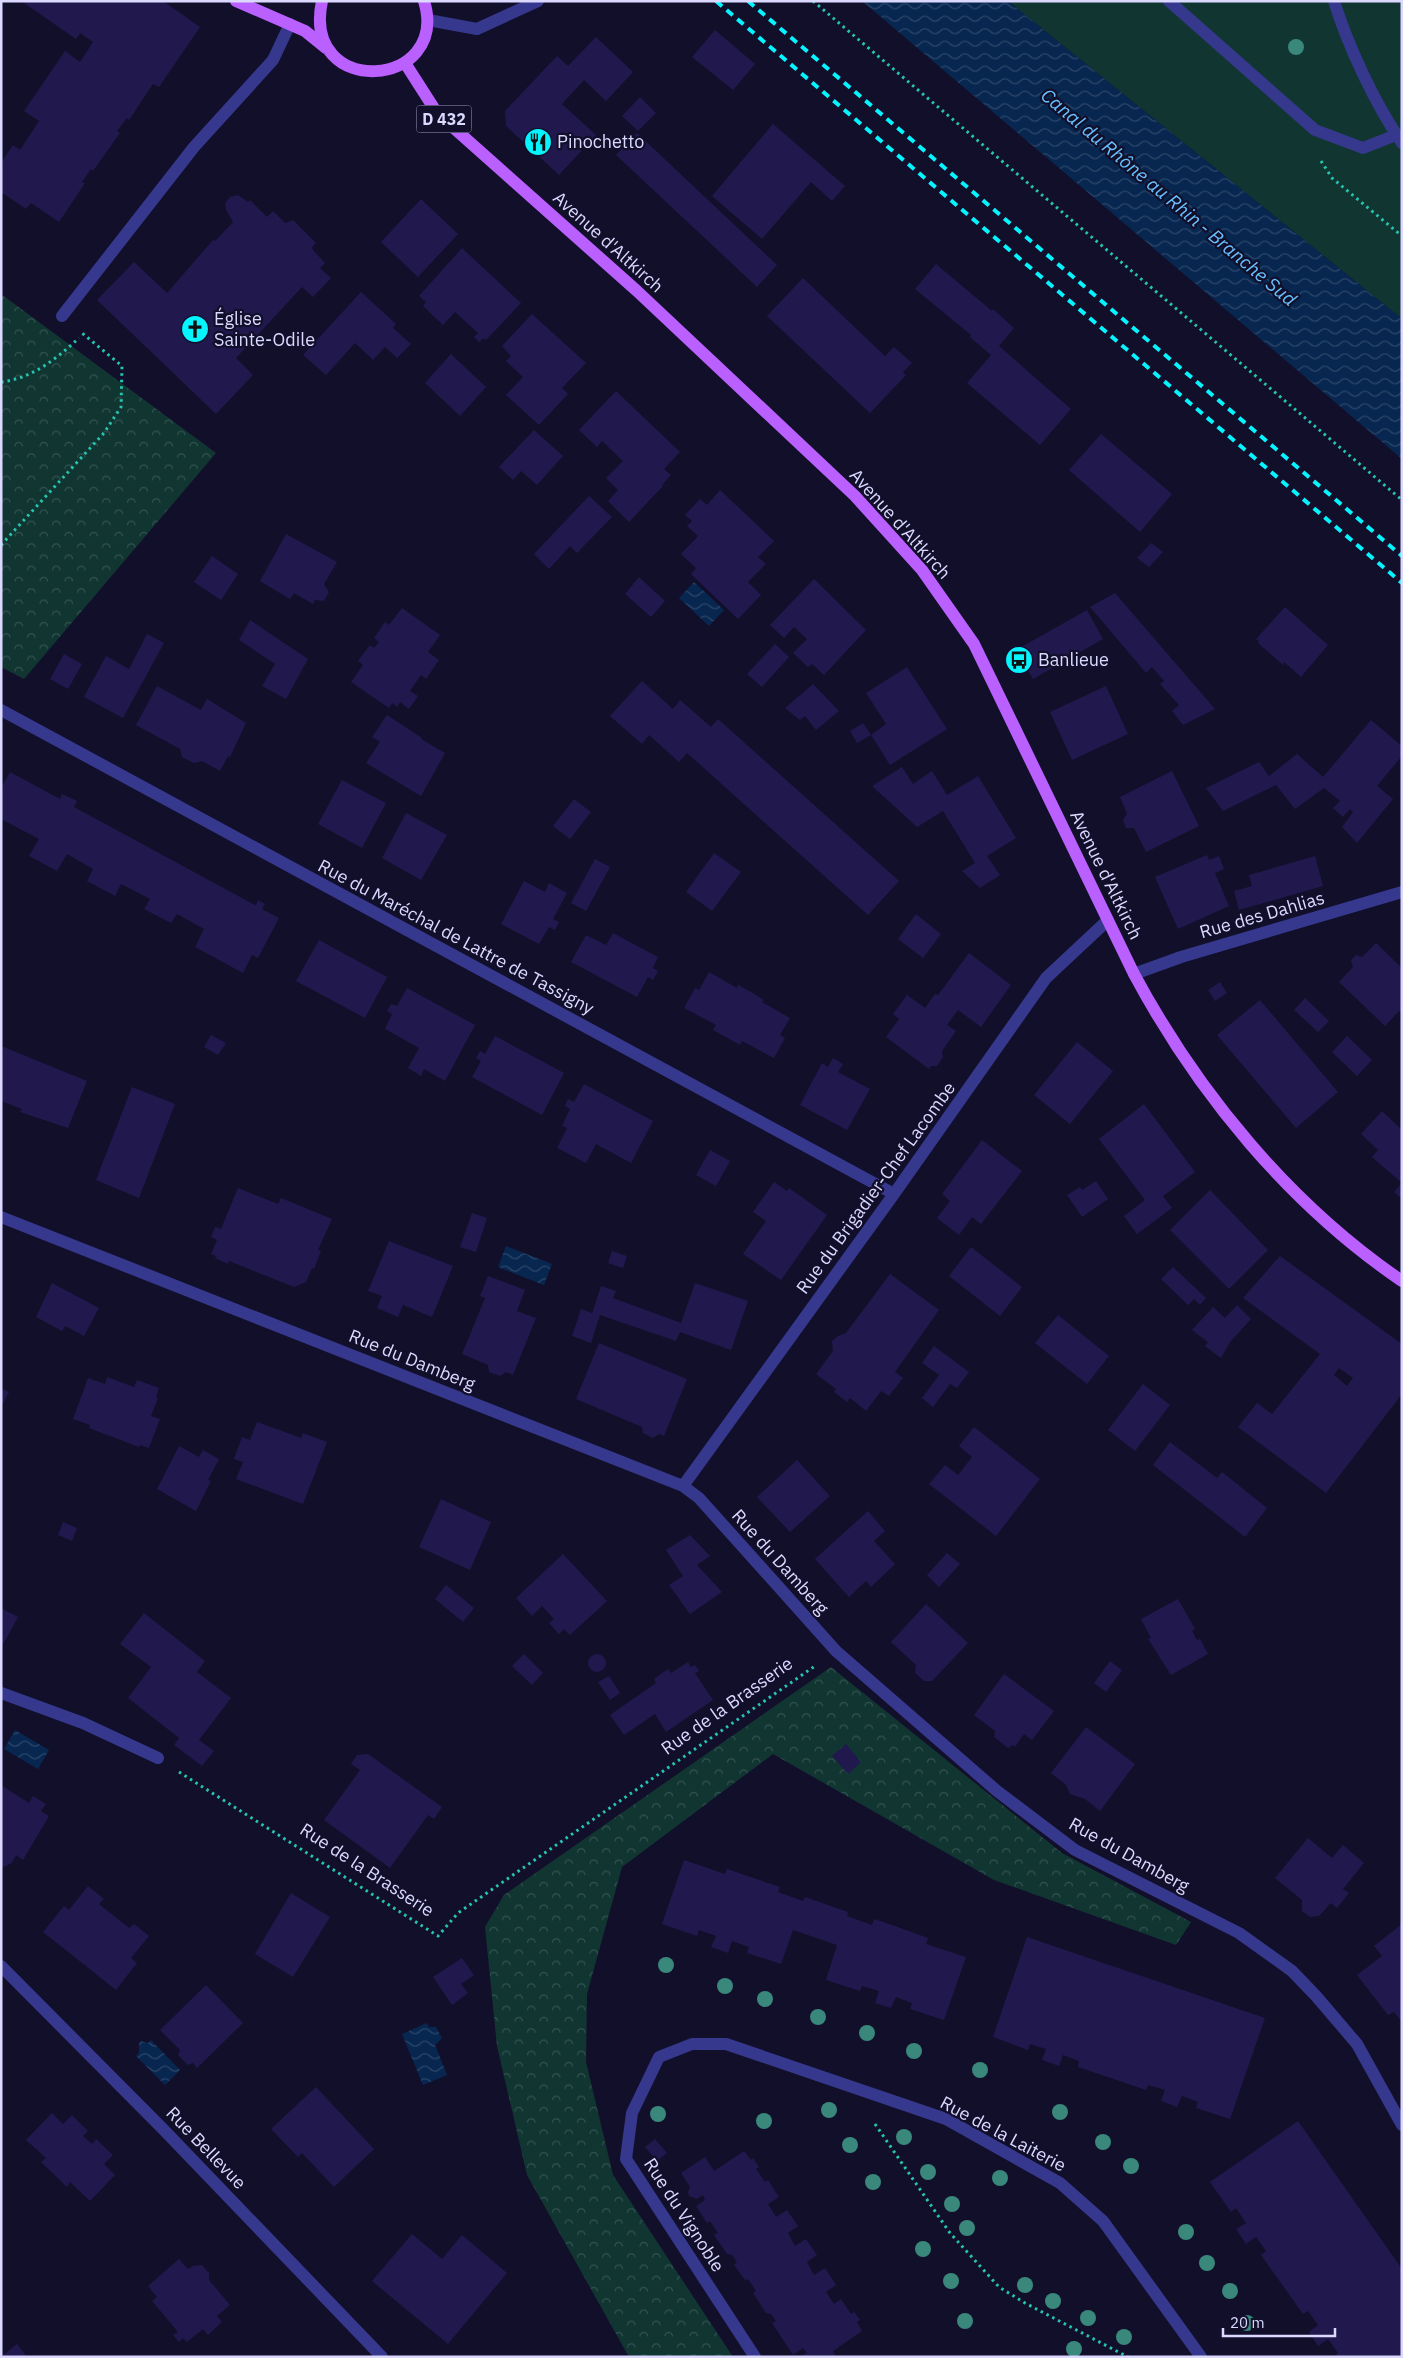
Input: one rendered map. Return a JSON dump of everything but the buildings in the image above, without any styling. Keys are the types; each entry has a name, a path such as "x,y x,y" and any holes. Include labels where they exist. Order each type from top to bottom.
{"main road":[{"path":"236,1 305,31 341,62 356,70 381,72 405,63 417,52 425,36 428,20 424,1"},
{"path":"322,1 319,18 321,35 329,50"},
{"name":"Avenue d'Altkirch","path":"405,63 437,113 637,291 855,496 922,570 974,644 1134,974 1163,1026 1218,1104 1260,1155 1311,1208 1374,1262 1402,1281"}],"street":[{"path":"428,20 477,28 538,1"},
{"path":"1169,1 1315,130 1364,148 1399,139 1345,34 1334,1"},
{"path":"62,316 194,147 229,115 272,60 290,24"},
{"name":"Rue du Maréchal de Lattre de Tassigny","path":"1,710 894,1194"},
{"name":"Rue des Dahlias","path":"1134,974 1181,957 1402,892"},
{"name":"Rue du Brigadier-Chef Lacombe","path":"682,1486 894,1194 1046,978 1108,920"},
{"name":"Rue du Damberg","path":"1,1217 682,1486 698,1498 836,1651 997,1791 1075,1850 1239,1933 1292,1971 1357,2044 1402,2125"},
{"path":"1,1693 83,1723 158,1758"},
{"name":"Rue Bellevue","path":"1,1966 163,2129 382,2357"},
{"name":"Rue de la Laiterie","path":"660,2057 692,2044 726,2044 946,2120 1060,2183 1103,2221 1201,2357"},
{"name":"Rue du Vignoble","path":"660,2057 632,2113 626,2159 755,2357"}],"path":[{"path":"813,1 1402,500"},
{"path":"1315,130 1315,152 1332,178 1402,236"},
{"path":"1,545 104,434 121,407 122,366 62,316"},
{"path":"1,382 16,380 54,361 83,334"},
{"name":"Rue de la Brasserie","path":"158,1758 438,1936 458,1913 836,1651"},
{"path":"871,2119 950,2233 1000,2286 1026,2303 1128,2357"}],"green space":[{"path":"1008,1 1402,1 1402,319"},
{"path":"1,294 216,453 24,679 1,667"},
{"path":"831,1667 1062,1853 1191,1922 1176,1945 994,1880 773,1754 622,1867 587,1994 586,2062 613,2175 733,2357 629,2357 527,2175 497,2046 485,1927 504,1895"}],"water":[{"name":"Canal du Rhône au Rhin - Branche Sud","path":"862,1 1008,1 1402,319 1402,459"},
{"path":"694,582 724,610 709,626 679,598"},
{"path":"506,1246 552,1264 544,1285 498,1267"},
{"path":"15,1730 49,1750 38,1769 4,1749"},
{"path":"427,2023 429,2027 436,2027 442,2038 435,2045 447,2075 423,2085 402,2034"},
{"path":"151,2040 180,2070 165,2085 136,2056 139,2053 139,2043 141,2041 148,2043"}],"railway":[{"path":"716,1 1402,583"},
{"path":"748,1 1402,556"}],"place":[{"name":"Pinochetto","path":"538,142"},
{"name":"Église Sainte-Odile","path":"195,329"},
{"name":"Banlieue","path":"1019,660"}]}
